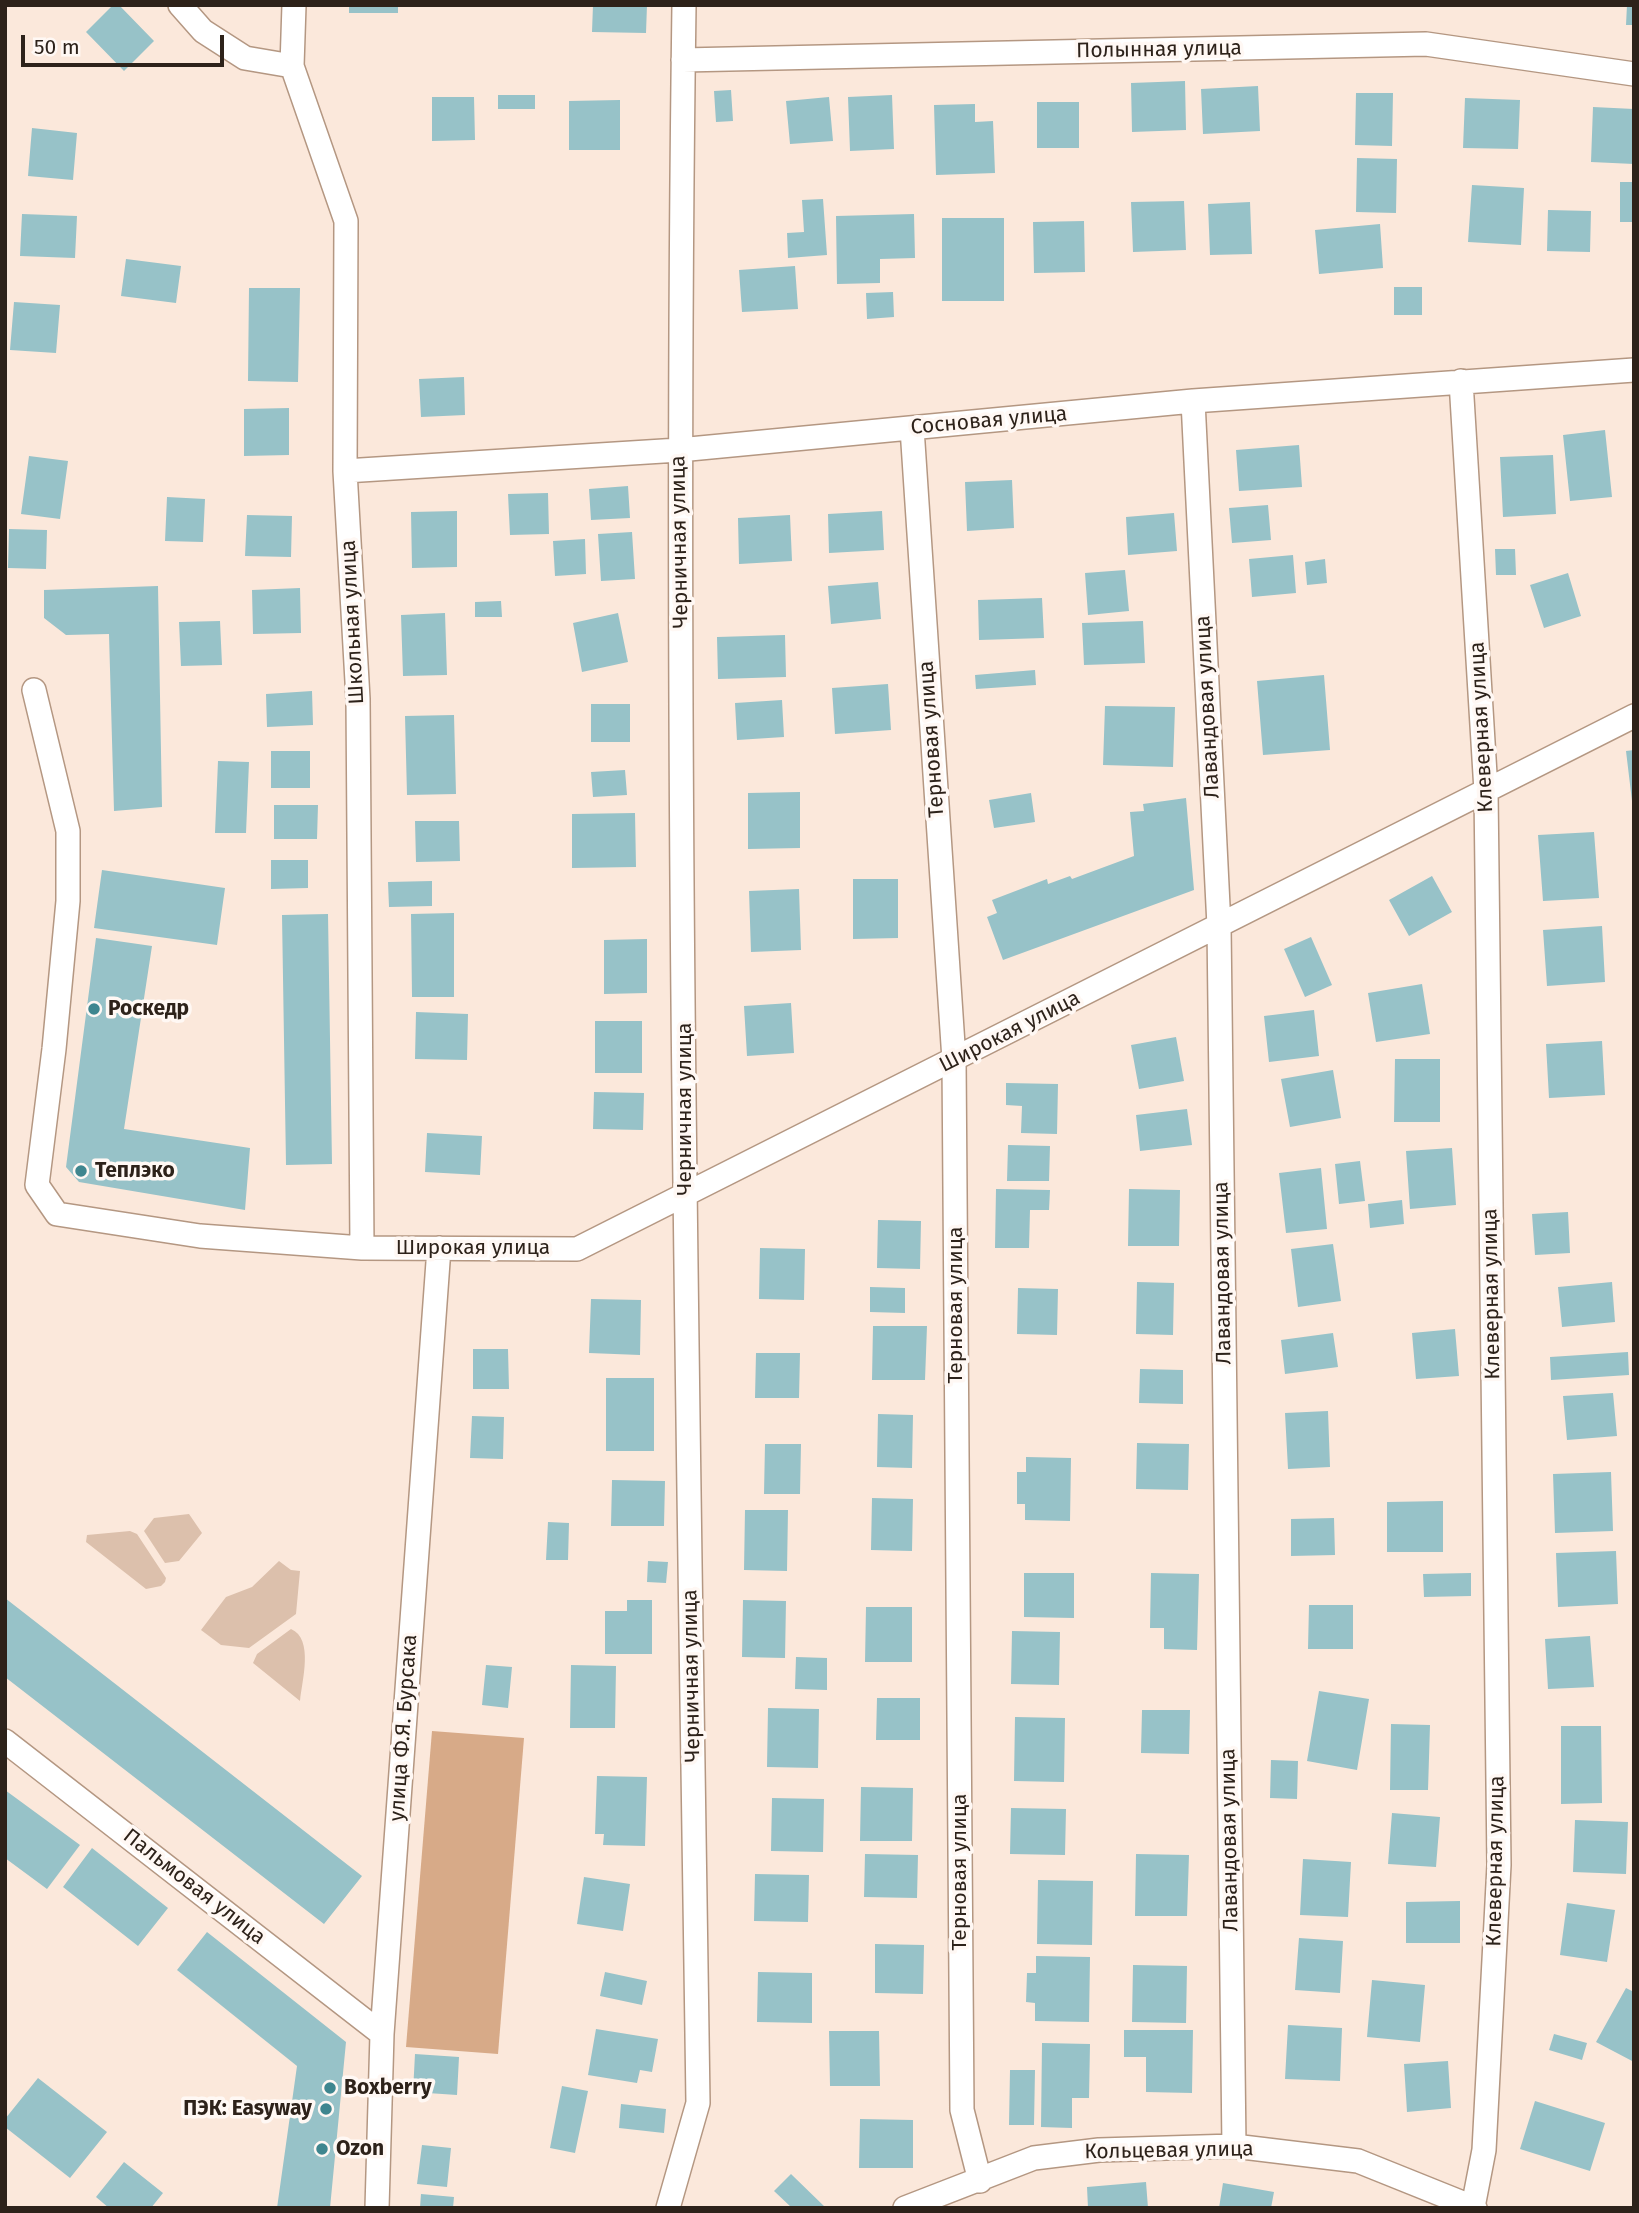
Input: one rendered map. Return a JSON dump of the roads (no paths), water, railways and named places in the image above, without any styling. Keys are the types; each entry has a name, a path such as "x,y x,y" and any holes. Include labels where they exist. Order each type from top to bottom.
{"street":[{"path":"180,5 203,31 245,58 292,65"},
{"name":"Школьная улица","path":"294,5 292,65 346,221 345,471 358,699 362,1248"},
{"name":"Черничная улица","path":"668,2208 698,2104 685,1196 679,450 684,5"},
{"name":"Полынная улица","path":"683,60 1426,44 1634,75"},
{"name":"Сосновая улица","path":"345,471 679,450 1193,401 1634,370"},
{"name":"Клеверная улица","path":"1461,381 1486,791 1499,1865 1484,2150 1474,2207"},
{"name":"Лавандовая улица","path":"1193,401 1219,926 1234,2146"},
{"name":"Терновая улица","path":"912,428 954,1060 962,2109 980,2181"},
{"name":"Широкая улица","path":"34,690 68,831 68,887 54,1049 37,1185 57,1213 200,1236 362,1248 577,1249 1634,716"},
{"name":"улица Ф.Я. Бурсака","path":"377,2208 382,2034 439,1248"},
{"name":"Пальмовая улица","path":"5,1741 382,2034"},
{"name":"Кольцевая улица","path":"905,2208 1034,2158 1099,2150 1234,2146 1358,2161 1474,2207"}],"place":[{"name":"Роскедр","path":"94,1009"},
{"name":"Теплэко","path":"81,1171"},
{"name":"Boxberry","path":"330,2088"},
{"name":"ПЭК: Easyway","path":"326,2109"},
{"name":"Ozon","path":"322,2149"}]}
